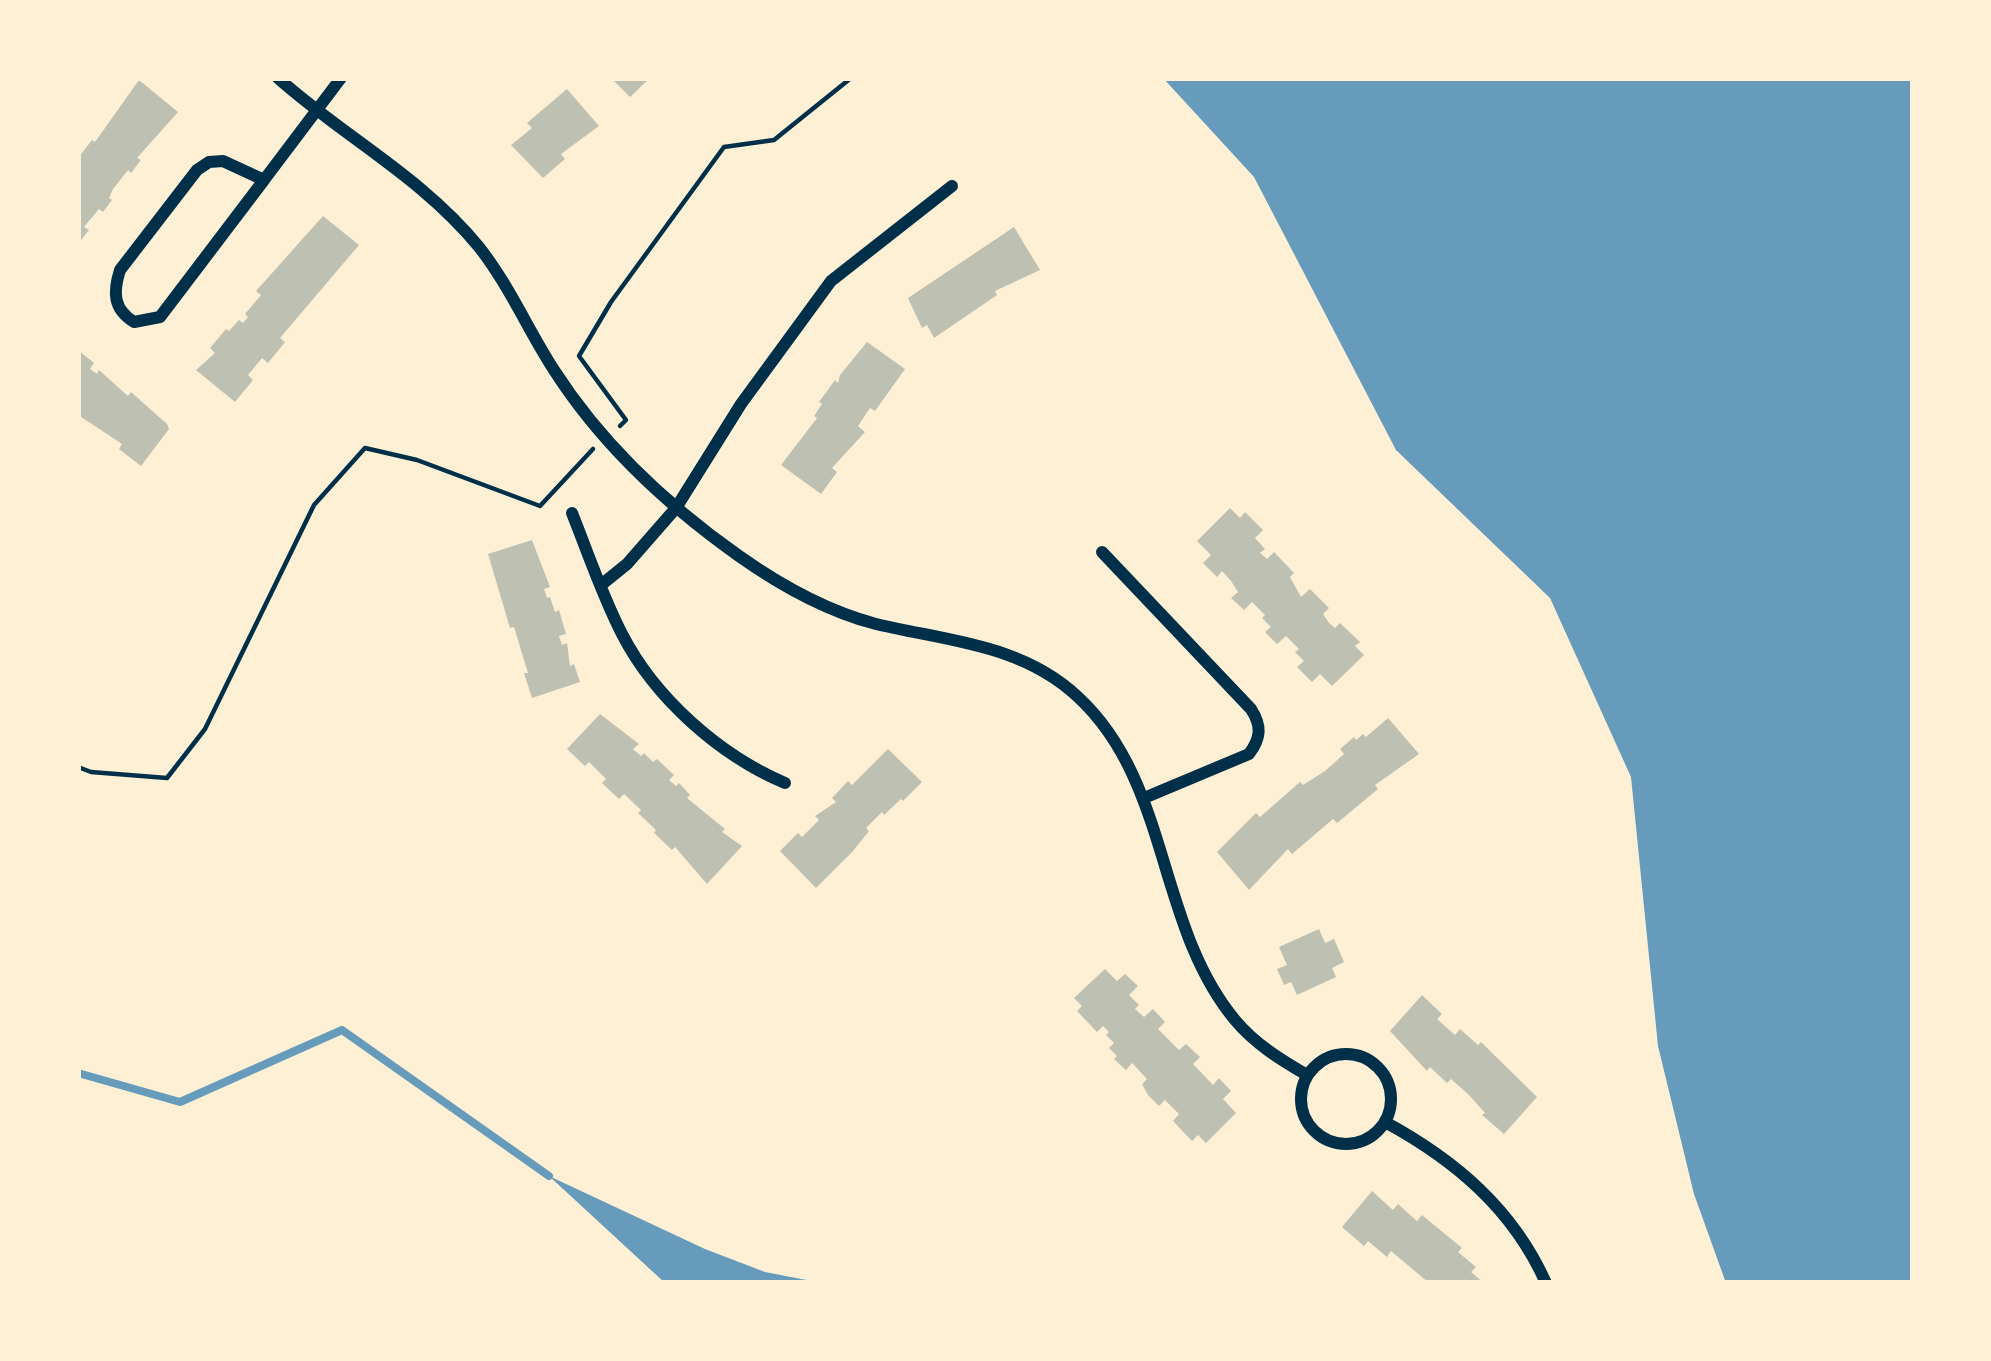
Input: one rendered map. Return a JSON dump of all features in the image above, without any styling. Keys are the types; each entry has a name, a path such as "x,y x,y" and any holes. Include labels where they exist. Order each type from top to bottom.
{"street":[{"path":"278,78 445,209 504,282 554,370 606,438 676,508 790,589 832,610 877,624 948,635 1028,664 1079,697 1108,732 1144,798 1171,891 1214,990 1255,1040 1307,1075"},
{"path":"264,181 223,161 209,162 197,170 120,270 116,303 123,315 134,322 160,317 264,181 340,78"},
{"path":"601,585 627,564 676,508 741,404 831,281 952,186"},
{"path":"572,512 623,635 647,672 730,754 784,783"},
{"path":"1102,552 1251,709 1260,729 1249,754 1144,798"},
{"path":"1333,1055 1366,1058 1388,1079 1392,1096 1385,1122 1360,1143 1344,1146 1318,1136 1302,1104 1307,1075 1317,1062 1333,1055"},
{"path":"1385,1122 1443,1156 1493,1201 1521,1237 1546,1283"}],"path":[{"path":"78,766 91,772 167,778 205,729 314,505 365,448 417,460 540,506 626,420 579,356 611,302 724,147 774,140 851,78"}],"water":[{"path":"1163,78 1913,78 1913,1283 1726,1283 1694,1194 1658,1046 1631,777 1550,598 1396,450 1254,177"},
{"path":"549,1176 705,1249 765,1272 822,1283 665,1283"}],"building":[{"path":"611,78 650,78 630,97"},
{"path":"139,80 178,112 113,189 103,212 99,209 84,227 89,230 78,244 78,158"},
{"path":"567,89 599,126 561,154 565,159 543,178 511,145 532,128 527,123"},
{"path":"323,216 359,245 280,338 285,342 268,363 262,358 248,375 253,380 235,402 196,370 215,353 210,348 226,329 248,317 245,314 261,295 256,291"},
{"path":"1014,227 1040,270 995,291 997,295 934,338 927,325 922,328 908,298"},
{"path":"867,342 905,369 875,411 870,408 858,426 865,432 832,468 837,472 821,494 781,465 817,418 819,402"},
{"path":"78,350 94,363 90,369 97,374 99,370 128,396 131,392 167,424 169,429 141,466 119,449 122,444 78,415"},
{"path":"1230,508 1240,518 1245,512 1263,530 1255,538 1265,549 1260,553 1267,559 1274,552 1294,573 1290,577 1301,597 1310,589 1329,608 1323,614 1329,623 1335,628 1340,623 1360,642 1355,646 1364,655 1332,686 1320,674 1312,682 1297,667 1304,661 1295,652 1299,649 1286,636 1277,644 1265,632 1271,627 1262,618 1265,615 1252,602 1244,610 1231,598 1238,592 1231,581 1222,571 1217,577 1203,563 1211,555 1197,541"},
{"path":"532,540 550,587 544,589 547,598 555,612 559,610 566,634 559,636 562,645 567,643 570,666 574,664 580,682 532,698 488,554"},
{"path":"600,714 639,744 633,749 641,756 644,753 653,762 657,759 674,775 669,780 676,786 679,783 690,795 687,798 742,846 707,884 675,847 672,850 654,833 638,813 641,810 624,794 619,799 589,762 585,766 567,749"},
{"path":"1388,718 1419,754 1375,785 1378,789 1337,823 1333,819 1292,854 1288,849 1249,890 1217,852 1256,813 1260,817 1300,782 1303,785 1325,771 1354,737 1366,737"},
{"path":"888,749 922,782 866,828 869,831 853,851 816,888 780,851 798,833 802,837 819,820 815,816 836,802 832,798 848,781 852,785"},
{"path":"1319,929 1325,943 1334,939 1344,962 1332,968 1336,977 1297,995 1291,982 1284,985 1277,969 1287,965 1279,947"},
{"path":"1105,969 1117,981 1125,974 1138,986 1129,995 1139,1005 1135,1009 1144,1017 1153,1009 1165,1022 1158,1029 1179,1050 1186,1044 1200,1057 1193,1064 1213,1085 1219,1078 1231,1091 1223,1099 1236,1113 1206,1143 1198,1135 1192,1141 1173,1121 1179,1114 1165,1100 1159,1106 1148,1095 1142,1084 1147,1079 1132,1063 1126,1070 1114,1059 1109,1032 1103,1026 1097,1032 1077,1011 1082,1006 1074,998"},
{"path":"1422,995 1442,1014 1437,1019 1455,1035 1460,1029 1478,1045 1481,1042 1537,1097 1504,1134 1482,1115 1485,1113 1468,1094 1430,1067 1427,1071 1390,1031"},
{"path":"1372,1191 1393,1210 1398,1204 1417,1221 1422,1215 1462,1248 1458,1252 1476,1267 1471,1272 1484,1283 1429,1283 1391,1251 1387,1257 1368,1241 1364,1246 1342,1227"}],"waterway":[{"path":"78,1073 180,1102 342,1030 549,1176"}]}
